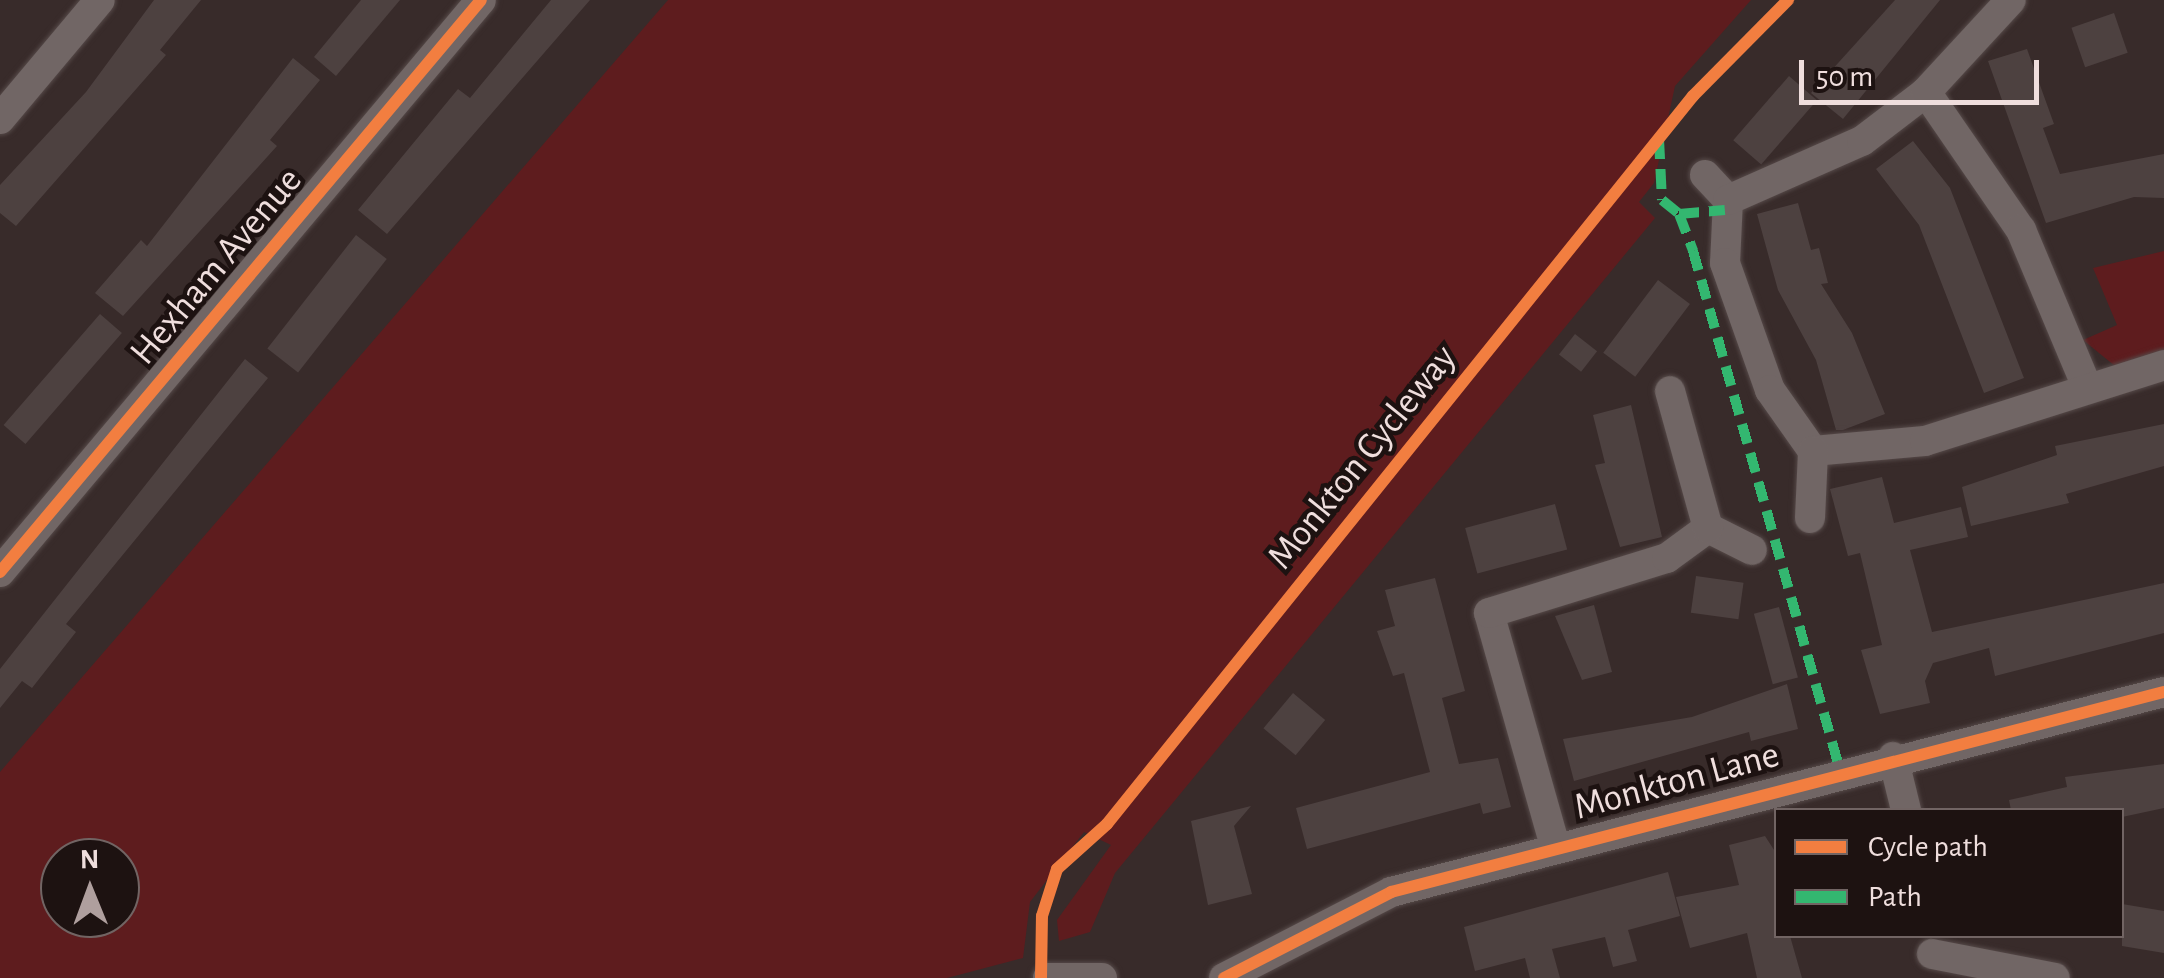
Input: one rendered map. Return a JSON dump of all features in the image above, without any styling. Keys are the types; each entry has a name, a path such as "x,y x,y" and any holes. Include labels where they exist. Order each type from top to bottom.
{"street":[{"path":"0,118 100,0"},
{"name":"Hexham Avenue","path":"0,572 480,0"},
{"path":"1728,200 1862,141 1926,92 2011,0"},
{"path":"1926,92 2020,230 2086,385"},
{"path":"1705,175 1728,200 1724,263 1770,390 1812,451 1810,518"},
{"path":"1812,451 1926,441 2086,385 2164,366"},
{"path":"1670,391 1708,528 1752,550"},
{"path":"1554,846 1490,613 1666,558 1708,528"},
{"name":"Monkton Lane","path":"1224,978 1391,892 1893,757 2164,692"},
{"path":"1893,757 1906,808"},
{"path":"1274,978 1288,946"},
{"path":"1930,956 2054,978"},
{"path":"1048,978 1102,978"}],"shaded area":[{"path":"668,0 1751,0 1675,86 1654,183 1639,202 1655,218 1115,873 1090,932 1059,941 1057,920 1111,845 1084,832 1030,902 1023,958 947,978 0,978 0,772"},
{"path":"2164,251 2164,356 2115,366 2083,340 2117,325 2093,268"}],"building":[{"path":"154,0 201,0 160,50 166,55 16,226 0,213 0,185 86,92"},
{"path":"361,0 400,0 336,76 314,57"},
{"path":"551,0 590,0 387,234 358,210 458,89 470,98"},
{"path":"1895,0 1940,0 1843,119 1811,93"},
{"path":"2114,13 2128,53 2085,67 2071,28"},
{"path":"2027,49 2054,124 2043,128 2060,174 2164,154 2164,198 2134,197 2046,223 1988,61"},
{"path":"293,58 320,80 270,140 277,146 123,316 95,293 141,240 147,246"},
{"path":"1789,76 1817,100 1761,164 1733,140"},
{"path":"1913,141 1950,188 2024,378 1984,393 1919,225 1876,169"},
{"path":"1798,203 1811,250 1819,248 1828,283 1821,284 1852,333 1885,414 1843,430 1836,430 1816,360 1778,290 1757,214"},
{"path":"356,235 387,259 298,372 267,348"},
{"path":"1658,280 1690,304 1635,377 1603,353"},
{"path":"100,314 122,333 25,444 4,425"},
{"path":"1575,334 1597,351 1581,372 1559,354"},
{"path":"245,359 268,378 66,624 76,632 32,688 22,681 0,708 0,669"},
{"path":"1631,405 1662,537 1620,547 1595,465 1605,463 1593,415"},
{"path":"2164,424 2164,466 2066,494 2069,503 1971,526 1962,487 2057,455 2055,446"},
{"path":"1882,477 1894,523 1961,507 1968,537 1910,550 1932,632 2164,583 2164,633 1995,676 1989,648 1933,663 1925,681 1930,703 1880,714 1861,650 1882,645 1860,553 1848,556 1830,489"},
{"path":"1555,504 1567,549 1477,573 1465,528"},
{"path":"1696,576 1744,583 1738,619 1691,613"},
{"path":"1435,578 1465,691 1442,698 1459,764 1498,758 1511,807 1483,814 1480,803 1307,849 1296,808 1430,772 1404,673 1393,676 1377,631 1395,626 1385,590"},
{"path":"1594,605 1612,672 1582,680 1555,616"},
{"path":"1779,607 1798,678 1773,684 1754,614"},
{"path":"1787,684 1798,729 1751,741 1749,732 1574,781 1563,739 1692,717"},
{"path":"1293,693 1325,720 1296,755 1263,728"},
{"path":"2164,764 2164,808 2124,817 2124,808 2011,808 2009,800 2067,787 2065,777"},
{"path":"1251,806 1234,826 1252,894 1208,905 1191,821"},
{"path":"1765,836 1774,850 1774,938 1791,938 1802,978 1757,978 1747,933 1690,948 1676,897 1739,885 1729,845"},
{"path":"1668,872 1680,916 1628,930 1637,961 1613,967 1605,937 1552,949 1560,978 1530,978 1525,958 1475,971 1464,927"},
{"path":"2124,904 2164,911 2164,953 2122,946"}],"marked path":[{"path":"1659,139 1662,200 1679,214 1693,251 1840,770"},
{"path":"1679,214 1725,210"}],"cycle path":[{"path":"0,572 481,0"},
{"name":"Monkton Cycleway","path":"1041,978 1042,916 1057,869 1107,824 1693,96 1788,0"},
{"path":"1224,978 1391,892 2164,692"}]}
